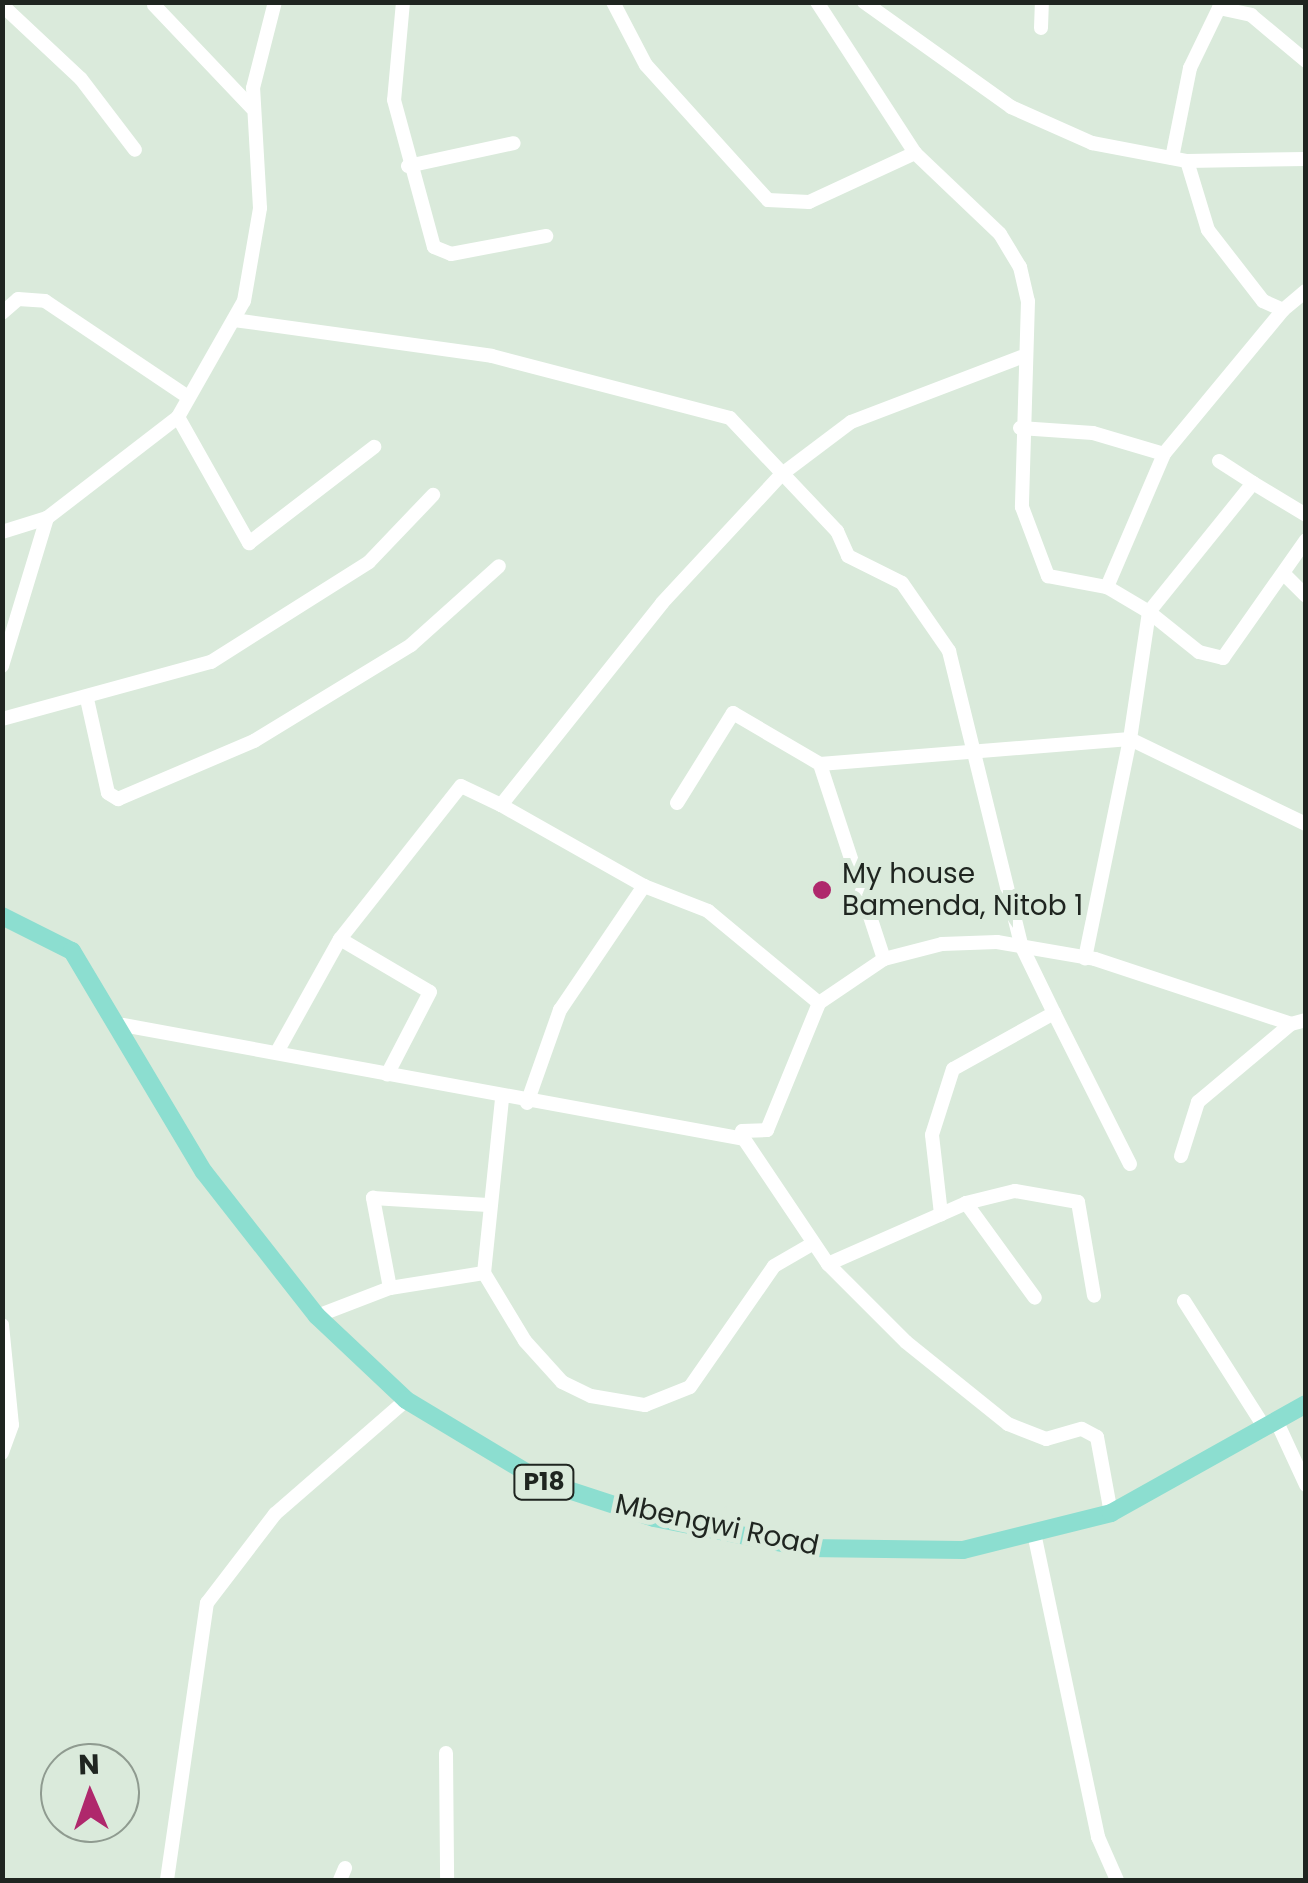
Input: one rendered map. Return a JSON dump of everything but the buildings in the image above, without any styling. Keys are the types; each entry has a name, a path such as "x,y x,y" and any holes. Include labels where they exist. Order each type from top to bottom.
{"main road":[{"name":"Mbengwi Road","path":"2,916 60,938 123,1025 204,1172 317,1316 406,1400 541,1481 654,1518 807,1548 909,1555 1034,1533 1111,1514 1306,1404"}],"street":[{"path":"2,532 47,518 178,417 234,320 254,266 260,208 252,108 275,2"},
{"path":"403,2 394,85 408,166 438,253 546,236"},
{"path":"612,2 646,65 768,200 809,202 915,153"},
{"path":"817,2 915,153 1000,234 1020,267 1028,300 1021,356 1022,507 1038,564 1063,582 1107,587 1218,659 1306,540"},
{"path":"864,2 1010,107 1092,143 1179,160 1306,159"},
{"path":"1041,28 1042,2"},
{"path":"2,4 81,79 135,150"},
{"path":"154,5 252,108"},
{"path":"1283,310 1262,301 1208,230 1179,160 1190,68 1219,8 1251,14 1306,61"},
{"path":"408,166 514,142"},
{"path":"1107,587 1164,454 1283,310 1306,290"},
{"path":"2,313 18,298 46,301 188,397"},
{"path":"234,320 492,356 706,409 756,440 782,474 837,531 848,556 902,583 949,651 978,750 1021,946 1130,1164"},
{"path":"501,804 662,604 782,474 850,422 1021,356"},
{"path":"178,417 249,544 374,447"},
{"path":"1020,428 1080,431 1164,454"},
{"path":"1220,461 1306,515"},
{"path":"1085,958 1130,739 1149,612 1254,483"},
{"path":"2,719 87,699 211,662 300,612 369,562 434,495"},
{"path":"2,666 47,518"},
{"path":"87,699 108,793 118,799 254,741 411,645 499,566"},
{"path":"1284,574 1306,596"},
{"path":"676,804 733,713 820,764 1130,739 1306,824"},
{"path":"820,764 884,959"},
{"path":"277,1052 340,939 462,786 501,804 644,886 708,910 820,1003"},
{"path":"527,1103 560,1010 644,886"},
{"path":"340,939 430,992 387,1075"},
{"path":"1111,1514 1090,1431 1046,1439 1008,1424 828,1264 742,1131 767,1130 820,1003 884,959 942,944 1021,946 1085,958 1298,1022"},
{"path":"940,1214 932,1135 953,1069 1054,1012"},
{"path":"1181,1156 1198,1102 1298,1022"},
{"path":"123,1025 277,1052 502,1099 744,1139"},
{"path":"502,1099 488,1205 484,1273 562,1382 645,1405 690,1387 774,1266 812,1244"},
{"path":"828,1264 966,1203 1015,1191 1078,1202 1094,1296"},
{"path":"390,1288 373,1198 488,1205"},
{"path":"966,1203 1035,1298"},
{"path":"317,1316 390,1288 484,1273"},
{"path":"1184,1300 1270,1422 1306,1485"},
{"path":"2,1325 12,1425 2,1453"},
{"path":"167,1880 207,1603 274,1514 406,1400"},
{"path":"1034,1533 1098,1837 1117,1880"},
{"path":"446,1753 447,1880"}],"place":[{"name":"My house Bamenda, Nitob 1","path":"822,890"}]}
